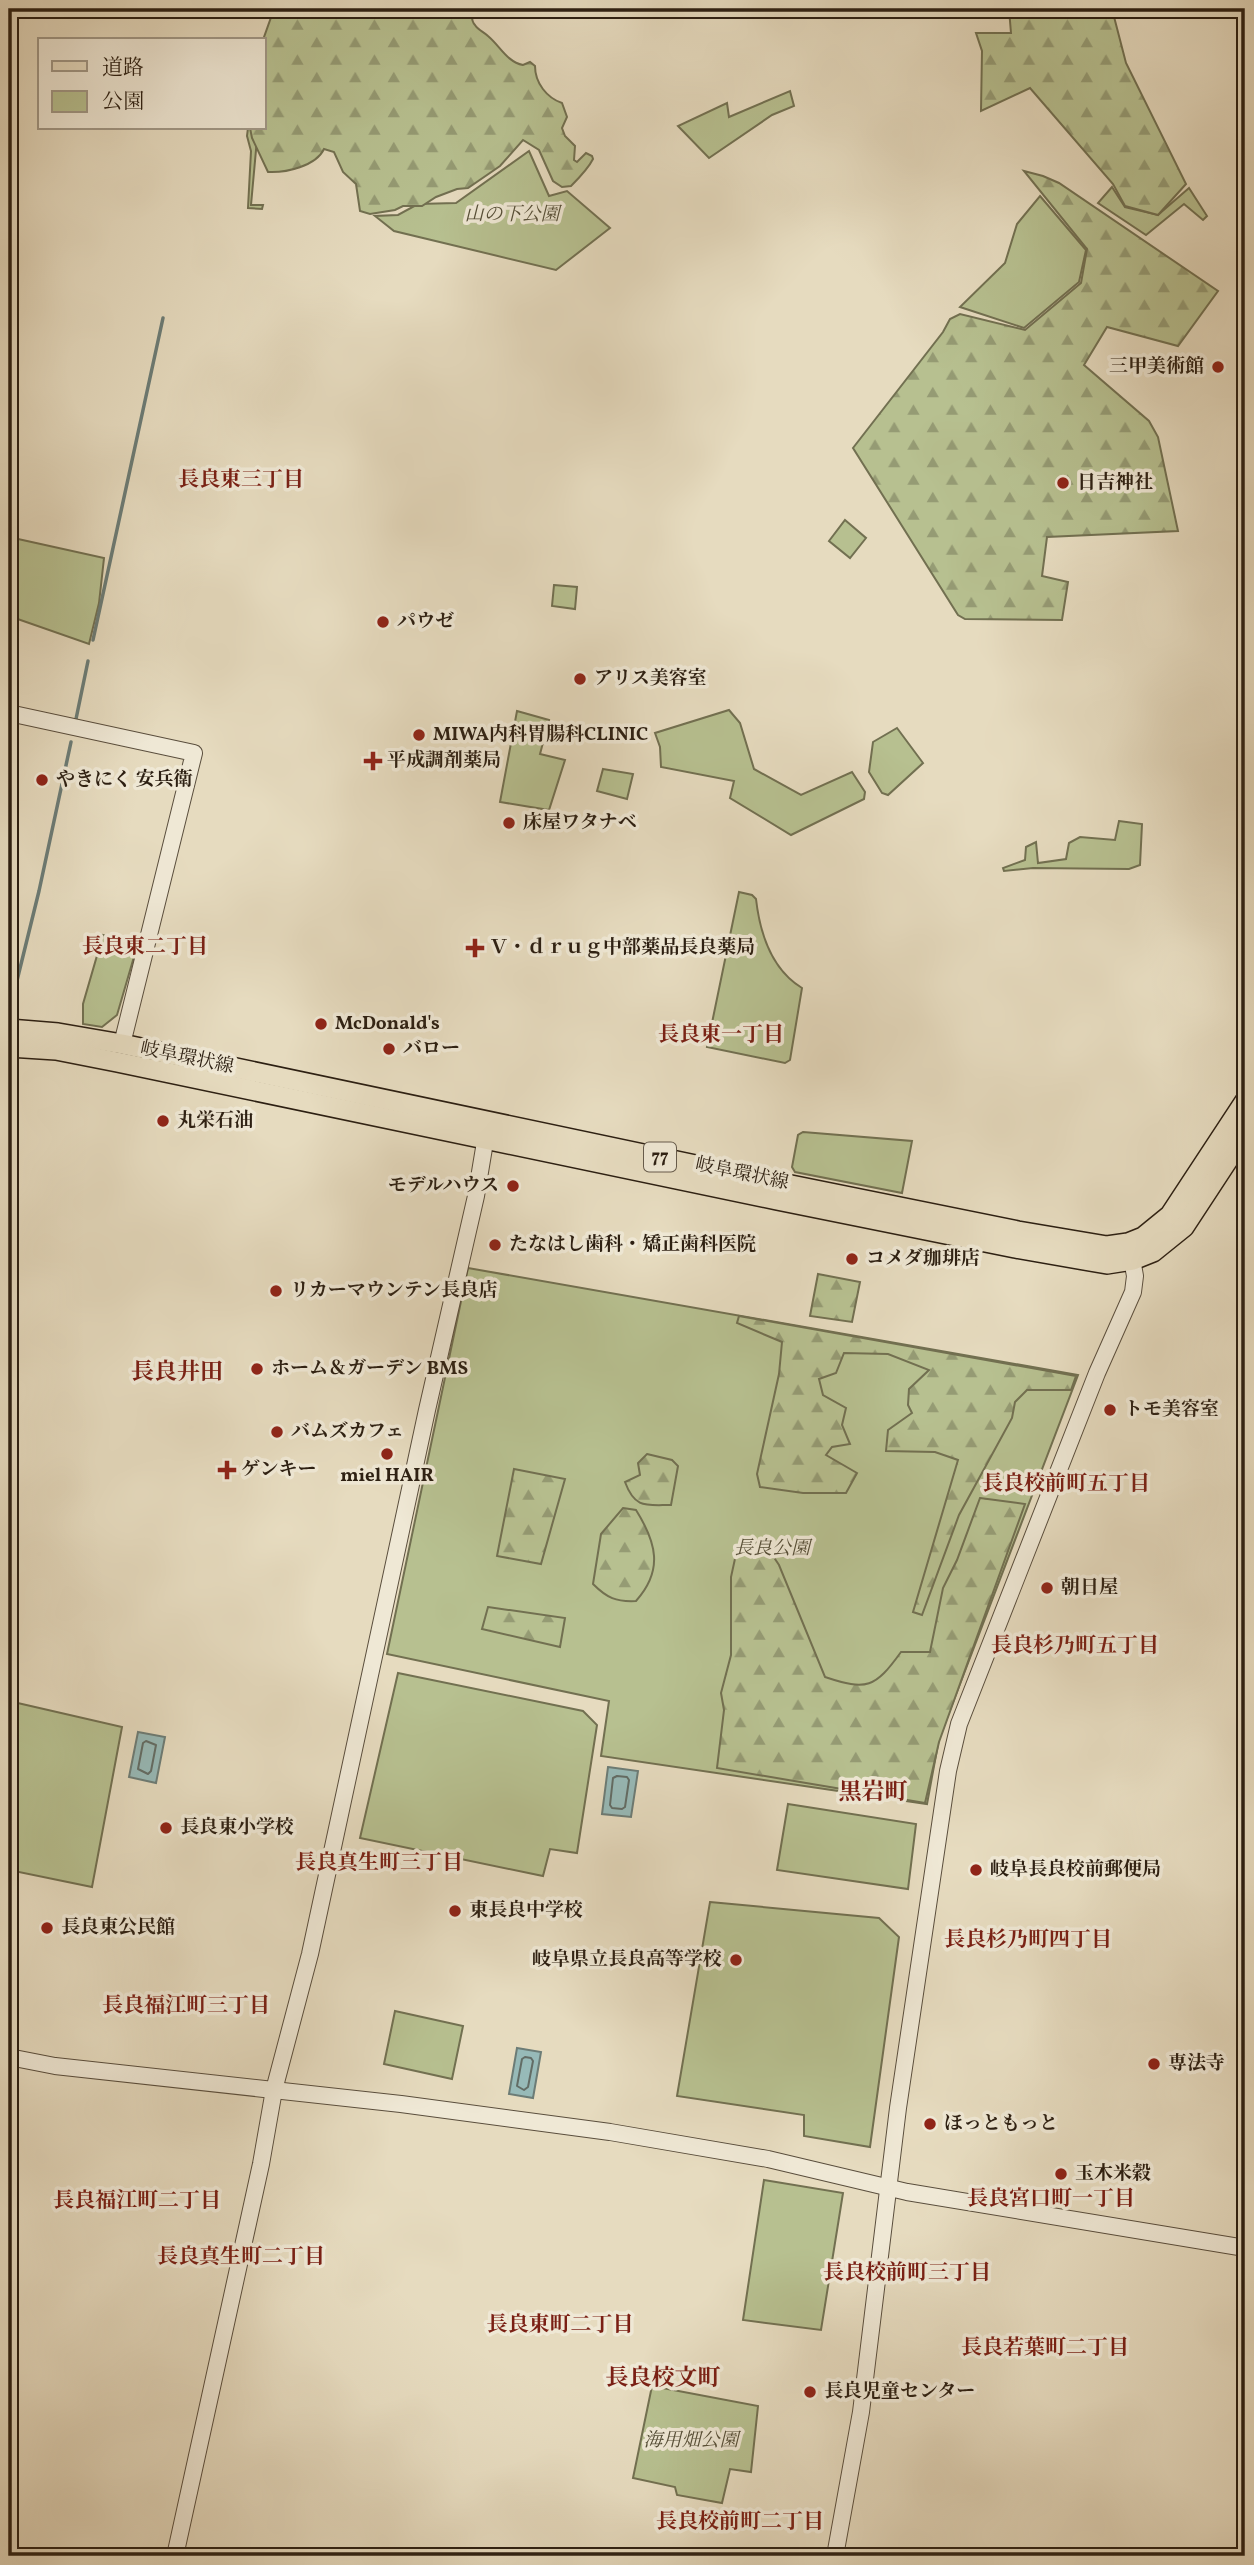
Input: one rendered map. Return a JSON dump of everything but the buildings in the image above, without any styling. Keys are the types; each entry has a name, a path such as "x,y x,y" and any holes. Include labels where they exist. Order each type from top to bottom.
{"main road":[{"name":"岐阜環状線","path":"9,1029 58,1032 122,1044 487,1130"},
{"name":"岐阜環状線","path":"9,1047 56,1050 1131,1251 1153,1252 1184,1227 1245,1134"},
{"name":"岐阜環状線","path":"1131,1251 1143,1237 1170,1215 1245,1101"}],"street":[{"path":"9,713 194,753 122,1044"},
{"path":"175,2556 261,2164 274,2090 310,1954 476,1196 487,1130"},
{"path":"835,2556 861,2412 898,2108 954,1744 959,1724 1097,1373 1133,1292 1135,1276 1131,1251"},
{"path":"9,2057 55,2066 401,2104 610,2132 768,2159 890,2188 1245,2248"}],"green space":[{"path":"274,9 471,9 476,27 512,61 523,65 530,62 535,66 543,89 551,98 562,103 567,117 562,128 565,136 575,146 574,160 577,162 586,153 593,159 571,186 562,187 553,181 539,150 523,140 500,166 468,188 436,197 422,206 403,206 370,214 360,211 356,184 343,172 334,152 324,149 308,164 268,172 250,130 266,130 266,38 264,38"},
{"path":"1009,9 1112,9 1126,63 1186,184 1158,215 1125,206 1113,184 1030,88 981,111 982,51 976,33 1011,33"},
{"path":"790,91 794,106 772,115 709,158 678,126 727,103 729,117"},
{"path":"248,130 258,130 251,205 263,205 262,209 248,208 251,151"},
{"name":"山の下公園","path":"529,151 549,196 567,191 610,228 556,270 394,231 375,216 398,215 418,204 456,203"},
{"path":"1024,171 1059,183 1218,291 1178,346 1107,327 1084,365 1149,421 1158,437 1178,531 1047,537 1042,576 1068,582 1062,620 965,619 958,615 853,448 943,332 950,319 960,314 1025,330 1081,283 1087,249"},
{"path":"1112,187 1125,207 1158,215 1189,188 1207,216 1203,220 1184,204 1146,235 1098,203"},
{"path":"1040,196 1086,250 1079,282 1024,328 960,307 1005,263 1017,224"},
{"path":"845,520 866,538 850,558 829,541"},
{"path":"9,537 104,558 99,603 89,644 9,616"},
{"path":"554,585 577,587 575,609 552,606"},
{"path":"729,710 740,723 754,769 801,795 852,772 865,792 864,799 791,835 730,798 734,781 661,767 660,747 655,733"},
{"path":"517,711 549,720 540,754 565,760 549,810 500,802"},
{"path":"897,728 923,763 888,795 882,793 869,772 873,742"},
{"path":"603,769 633,774 627,799 597,791"},
{"path":"1119,821 1142,824 1140,865 1129,869 1033,868 1004,871 1003,868 1025,860 1026,847 1036,842 1038,863 1066,859 1069,843 1080,837 1115,840"},
{"path":"739,892 752,895 756,899 769,950 782,971 802,988 790,1060 785,1063 707,1047"},
{"path":"103,935 138,943 117,1015 102,1027 83,1024 83,1004"},
{"path":"803,1132 912,1141 902,1193 795,1172 792,1167 798,1135"},
{"name":"長良公園","path":"468,1268 1078,1375 939,1739 927,1804 601,1756 609,1701 387,1654"},
{"path":"818,1274 860,1282 852,1322 810,1316"},
{"path":"739,1316 1076,1376 1071,1390 1027,1390 1015,1402 1012,1418 959,1515 922,1615 913,1612 958,1460 935,1452 886,1451 888,1430 912,1413 908,1405 909,1389 929,1370 888,1354 844,1353 836,1373 819,1379 823,1395 846,1408 842,1425 850,1444 832,1447 826,1455 857,1473 846,1493 803,1493 760,1487 757,1474 779,1374 782,1342 737,1323"},
{"path":"647,1454 672,1460 678,1466 671,1505 642,1504 629,1491 625,1482 640,1475 638,1463"},
{"path":"514,1469 565,1479 541,1564 497,1556"},
{"path":"980,1498 1025,1504 939,1742 925,1803 717,1768 724,1710 721,1693 731,1655 731,1577 738,1545 763,1541 779,1565 825,1677 861,1685 877,1679 901,1652 930,1652 943,1588 957,1560"},
{"path":"623,1508 636,1510 648,1533 654,1556 651,1578 636,1601 612,1598 593,1584 601,1534"},
{"path":"488,1607 565,1618 560,1647 482,1629"},
{"path":"398,1673 583,1711 597,1725 577,1853 550,1849 543,1876 360,1838"},
{"path":"9,1701 122,1727 92,1887 9,1870"},
{"path":"788,1804 916,1824 908,1889 777,1870"},
{"path":"710,1902 879,1918 899,1937 870,2147 804,2136 804,2115 677,2096"},
{"path":"395,2011 463,2026 452,2079 384,2064"},
{"path":"764,2180 843,2193 821,2330 743,2320"},
{"name":"海用畑公園","path":"652,2386 758,2406 751,2472 730,2469 722,2503 677,2495 675,2487 633,2478"}],"water":[{"path":"138,1732 165,1737 156,1783 129,1777"},
{"path":"608,1767 638,1771 631,1817 602,1814"},
{"path":"517,2048 541,2052 533,2098 509,2094"}],"waterway":[{"path":"93,640 163,318"},
{"path":"76,719 88,661"},
{"path":"10,1009 71,742"}],"place":[{"name":"三甲美術館","path":"1218,367"},
{"name":"日吉神社","path":"1063,483"},
{"name":"パウゼ","path":"383,622"},
{"name":"アリス美容室","path":"580,679"},
{"name":"MIWA内科胃腸科CLINIC","path":"419,735"},
{"name":"平成調剤薬局","path":"373,761"},
{"name":"やきにく 安兵衛","path":"42,780"},
{"name":"床屋ワタナベ","path":"509,823"},
{"name":"Ｖ・ｄｒｕｇ中部薬品長良薬局","path":"475,948"},
{"name":"McDonald's","path":"321,1024"},
{"name":"バロー","path":"389,1049"},
{"name":"丸栄石油","path":"163,1121"},
{"name":"モデルハウス","path":"513,1186"},
{"name":"たなはし歯科・矯正歯科医院","path":"495,1245"},
{"name":"コメダ珈琲店","path":"852,1259"},
{"name":"リカーマウンテン長良店","path":"276,1291"},
{"name":"ホーム＆ガーデン BMS","path":"257,1369"},
{"name":"トモ美容室","path":"1110,1410"},
{"name":"バムズカフェ","path":"277,1432"},
{"name":"miel HAIR","path":"387,1454"},
{"name":"ゲンキー","path":"227,1470"},
{"name":"朝日屋","path":"1047,1588"},
{"name":"長良東小学校","path":"166,1828"},
{"name":"岐阜長良校前郵便局","path":"976,1870"},
{"name":"東長良中学校","path":"455,1911"},
{"name":"長良東公民館","path":"47,1928"},
{"name":"岐阜県立長良高等学校","path":"736,1960"},
{"name":"専法寺","path":"1154,2064"},
{"name":"ほっともっと","path":"930,2124"},
{"name":"玉木米穀","path":"1061,2174"},
{"name":"長良児童センター","path":"810,2392"}],"district":[{"name":"長良東三丁目","path":"241,480"},
{"name":"長良東二丁目","path":"145,947"},
{"name":"長良東一丁目","path":"721,1035"},
{"name":"長良井田","path":"177,1373"},
{"name":"長良校前町五丁目","path":"1066,1484"},
{"name":"長良杉乃町五丁目","path":"1075,1646"},
{"name":"黒岩町","path":"873,1793"},
{"name":"長良真生町三丁目","path":"379,1863"},
{"name":"長良杉乃町四丁目","path":"1028,1940"},
{"name":"長良福江町三丁目","path":"186,2006"},
{"name":"長良宮口町一丁目","path":"1051,2199"},
{"name":"長良福江町二丁目","path":"137,2201"},
{"name":"長良真生町二丁目","path":"241,2257"},
{"name":"長良校前町三丁目","path":"907,2273"},
{"name":"長良東町二丁目","path":"560,2325"},
{"name":"長良若葉町二丁目","path":"1045,2348"},
{"name":"長良校文町","path":"663,2379"},
{"name":"長良校前町二丁目","path":"740,2522"}]}
